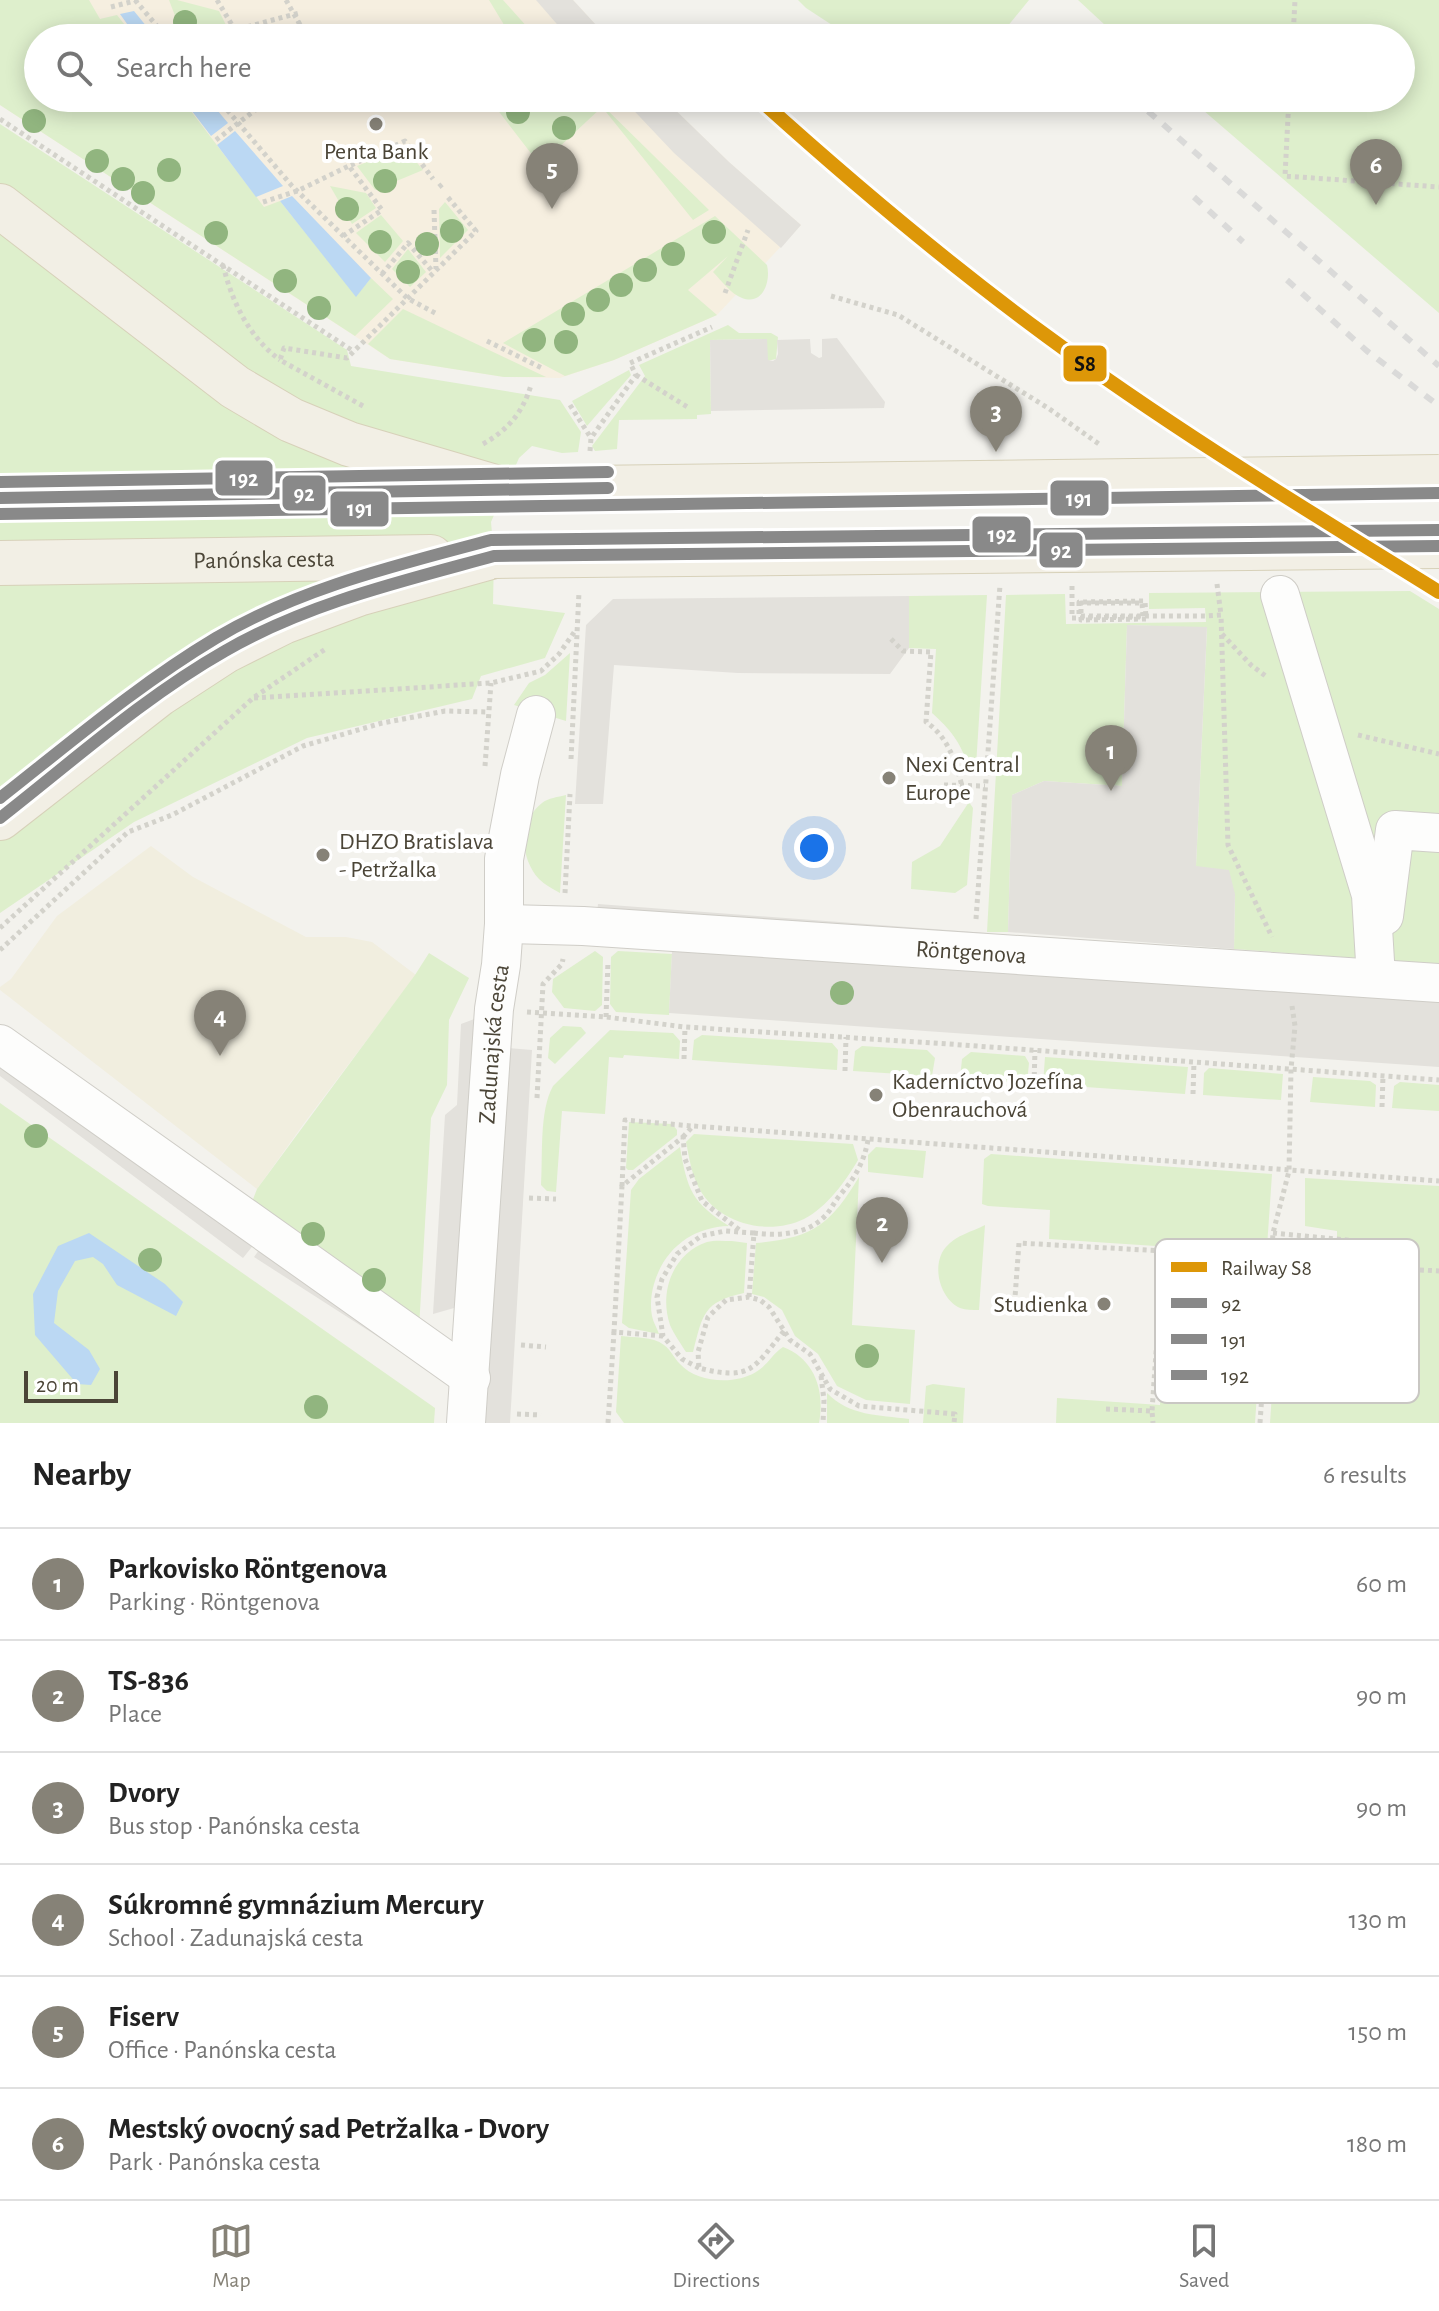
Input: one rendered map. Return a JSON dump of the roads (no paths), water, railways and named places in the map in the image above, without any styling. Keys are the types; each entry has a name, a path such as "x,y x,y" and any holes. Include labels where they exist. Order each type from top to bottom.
{"main road":[{"path":"0,206 235,387 291,420 349,444 500,476"},
{"path":"0,498 500,476 1439,477"},
{"name":"Panónska cesta","path":"0,563 1439,546"},
{"path":"0,818 159,694 225,651 283,622 361,593 494,556"}],"street":[{"path":"1280,595 1371,895 1376,978"},
{"name":"Zadunajská cesta","path":"466,1423 494,1009 504,924 504,859 520,775 536,715"},
{"path":"1376,978 1395,830 1439,833"},
{"name":"Röntgenova","path":"504,924 973,950 1439,983"},
{"path":"0,1044 471,1378"}],"water":[{"path":"134,11 145,24 127,24 120,14"},
{"path":"193,112 219,112 228,123 211,136"},
{"path":"235,131 283,186 256,197 217,145"},
{"path":"292,196 371,278 356,297 280,201"},
{"path":"89,1233 165,1284 183,1302 176,1316 117,1285 103,1264 93,1257 75,1261 58,1291 54,1323 89,1350 100,1369 91,1385 77,1384 35,1335 33,1294 58,1246"}],"railway":[{"path":"1149,112 1439,366"},
{"path":"1194,197 1243,242"},
{"path":"1287,280 1367,351 1439,406"}],"rail line":[{"name":"S8","path":"774,112 973,280 1095,371 1290,500 1439,592"}],"place":[{"name":"Penta Bank","path":"376,124"},
{"name":"Mestský ovocný sad Petržalka - Dvory","path":"1376,205"},
{"name":"Fiserv","path":"552,209"},
{"name":"Dvory","path":"996,452"},
{"name":"Nexi Central Europe","path":"889,778"},
{"name":"Parkovisko Röntgenova","path":"1111,791"},
{"name":"DHZO Bratislava - Petržalka","path":"323,855"},
{"name":"Súkromné gymnázium Mercury","path":"220,1056"},
{"name":"Kaderníctvo Jozefína Obenrauchová","path":"876,1095"},
{"name":"TS-836","path":"882,1263"},
{"name":"Studienka","path":"1104,1304"}]}
